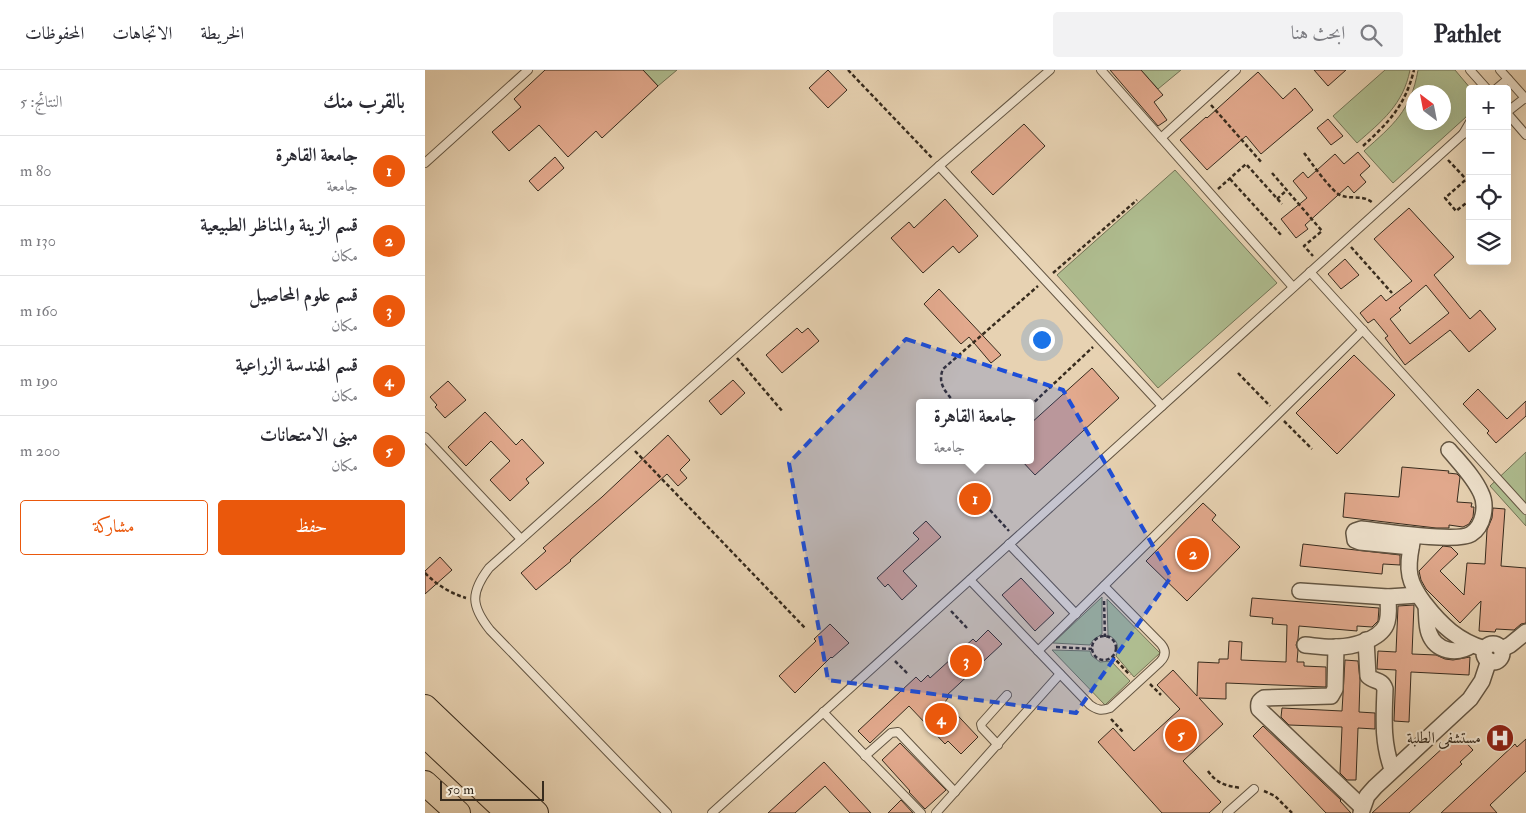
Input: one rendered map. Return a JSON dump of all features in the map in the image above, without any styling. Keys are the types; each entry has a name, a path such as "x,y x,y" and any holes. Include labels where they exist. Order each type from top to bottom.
{"main road":[{"path":"425,707 536,813"},
{"path":"425,735 508,813"},
{"path":"425,758 484,813"},
{"path":"425,783 457,813"}],"street":[{"path":"1366,536 1412,541 1463,537 1471,534 1478,528 1483,517 1482,494 1477,484 1449,450"},
{"path":"1412,541 1409,567 1410,577 1422,601 1449,632 1482,652 1492,662 1498,660 1502,655 1502,649 1526,632"},
{"path":"1299,591 1422,601"},
{"path":"1305,645 1337,647 1352,645 1381,632 1386,625 1388,616 1388,597"},
{"path":"1366,640 1368,676 1371,679 1380,681 1385,689 1384,735 1392,769"},
{"path":"1337,647 1335,690 1331,696 1264,698 1258,704 1262,713 1361,810 1367,796 1392,769 1469,699 1482,681 1482,652"}],"lane":[{"path":"425,163 528,70"},
{"path":"667,813 490,630 479,616 475,599 478,582 489,568 731,351 1050,70"},
{"path":"1101,70 1293,288"},
{"path":"1161,138 1236,70"},
{"path":"1470,70 1483,85"},
{"path":"1500,70 1525,98 1511,109"},
{"path":"1501,85 1508,79"},
{"path":"1511,117 1526,135"},
{"path":"712,813 1345,240 1466,134"},
{"path":"939,166 1162,406"},
{"path":"1310,272 1526,510"},
{"path":"1040,649 1363,330"},
{"path":"425,437 521,539"},
{"path":"1012,541 1076,614"},
{"path":"970,580 1040,649 1060,674 1090,705 1095,709 1103,710 1110,708 1144,677 1164,658 1165,653 1164,648 1104,586"},
{"path":"936,813 1060,674"},
{"path":"998,745 981,724 983,719 1007,695"},
{"path":"823,712 921,813"},
{"path":"865,756 891,733 896,731 955,792"},
{"path":"1227,813 1254,789"}],"path":[{"path":"848,70 939,166"},
{"path":"1363,146 1396,113 1408,91 1414,70"},
{"path":"1205,98 1262,163"},
{"path":"1304,153 1336,193 1346,197 1365,198 1380,209"},
{"path":"1442,153 1466,179 1445,198 1457,211 1466,203"},
{"path":"1211,195 1246,164 1282,204"},
{"path":"1273,173 1322,231 1304,246 1319,264"},
{"path":"1230,179 1282,236"},
{"path":"1277,199 1287,190"},
{"path":"952,399 942,387 941,375 943,369 1137,200"},
{"path":"1345,240 1392,293"},
{"path":"1034,402 1101,340"},
{"path":"731,351 783,412"},
{"path":"628,444 806,628"},
{"path":"967,486 1012,541"},
{"path":"425,573 441,587 452,593 475,599"},
{"path":"1104,586 1105,636"},
{"path":"944,603 967,628"},
{"path":"1105,636 1115,644 1115,653 1104,660 1099,659 1092,649 1094,641 1105,636"},
{"path":"1040,649 1092,649"},
{"path":"889,653 908,674"},
{"path":"1112,656 1137,683"},
{"path":"1144,677 1161,695"},
{"path":"1103,710 1123,732"}],"highlighted area":[{"path":"906,339 1063,390 1171,577 1076,713 828,680 789,463"}],"green space":[{"path":"643,70 677,70 658,86"},
{"path":"1141,70 1181,70 1158,89"},
{"path":"1385,70 1410,70 1407,82 1397,103 1357,143 1333,116"},
{"path":"1418,70 1455,70 1468,85 1466,85 1466,117 1393,183 1364,151 1392,125 1406,105 1406,130 1451,130 1451,85 1415,85"},
{"path":"1175,170 1277,283 1158,388 1057,275"},
{"path":"1526,452 1526,526 1490,486"},
{"path":"1102,597 1102,634 1093,640 1090,645 1053,643"},
{"path":"1107,599 1160,653 1134,677 1116,656 1117,644 1108,635"},
{"path":"1052,650 1090,651 1092,656 1100,662 1111,661 1130,681 1105,705"}],"building":[{"path":"545,70 643,70 658,86 602,138 596,131 568,157 539,125 509,151 492,132 521,107 514,99"},
{"path":"828,70 847,90 828,108 809,88"},
{"path":"1110,70 1141,70 1163,95 1154,102 1167,120 1158,126"},
{"path":"1314,70 1346,70 1328,86"},
{"path":"1258,72 1283,99 1295,88 1313,110 1261,154 1246,136 1207,170 1180,140"},
{"path":"1328,119 1343,136 1331,145 1317,128"},
{"path":"1024,124 1045,146 993,195 971,172"},
{"path":"1358,152 1370,166 1360,175 1366,182 1354,193 1348,186 1305,225 1308,229 1296,238 1281,219 1307,198 1293,181 1303,172 1308,178 1335,154 1344,164"},
{"path":"555,157 564,168 538,191 529,181"},
{"path":"945,199 978,236 959,253 953,246 923,273 891,238 909,222 914,228"},
{"path":"1409,208 1454,257 1434,275 1470,319 1480,310 1496,329 1469,352 1450,330 1405,365 1385,338 1388,336 1374,319 1368,323 1360,313 1381,295 1386,301 1412,281 1374,239","holes":["1426,285 1449,313 1410,344 1390,319 1401,310 1399,308"]},
{"path":"1345,259 1359,275 1341,289 1328,274"},
{"path":"939,289 1001,355 991,363 969,337 961,344 924,304"},
{"path":"797,328 802,333 808,328 819,341 782,373 766,355"},
{"path":"1354,355 1395,395 1337,454 1296,413"},
{"path":"1092,368 1119,398 1035,475 1025,464 1034,464 1034,420"},
{"path":"733,380 745,393 721,415 709,401"},
{"path":"448,381 466,400 445,418 435,407 437,405 430,397"},
{"path":"1478,389 1507,419 1526,401 1526,416 1496,443 1487,433 1489,431 1463,404"},
{"path":"485,412 516,445 522,439 544,463 526,479 529,483 510,501 490,480 510,461 491,441 466,466 448,447"},
{"path":"668,435 690,460 680,470 687,478 678,486 667,474 536,590 521,573 546,551 543,548 602,497"},
{"path":"1402,467 1449,471 1448,473 1457,474 1460,477 1457,502 1472,503 1471,507 1474,507 1473,517 1469,524 1463,527 1449,525 1449,528 1436,528 1343,517 1345,493 1399,497"},
{"path":"1203,503 1216,515 1212,520 1240,547 1187,601 1146,561"},
{"path":"1493,508 1505,509 1501,566 1526,568 1526,623 1521,624 1514,630 1496,629 1495,632 1479,631 1481,601 1460,623 1426,589 1419,571 1443,546 1451,547 1458,554 1440,571 1464,595 1467,563 1485,564 1487,530 1492,518"},
{"path":"926,521 941,537 903,571 917,586 902,600 888,584 885,587 877,578 919,539 913,533"},
{"path":"1303,544 1400,555 1400,565 1383,564 1382,574 1300,566"},
{"path":"440,557 452,570 425,594 425,571"},
{"path":"1021,578 1054,613 1035,631 1002,595"},
{"path":"1252,598 1379,608 1378,621 1372,627 1357,626 1357,631 1299,626 1296,645 1298,650 1297,662 1304,662 1304,666 1326,667 1326,687 1226,683 1226,699 1199,698 1223,724 1183,761 1221,802 1209,813 1162,813 1098,742 1113,728 1134,751 1180,709 1157,685 1173,670 1197,696 1198,662 1219,663 1219,659 1228,659 1229,641 1242,642 1241,660 1286,662 1287,625 1272,624 1273,618 1250,616"},
{"path":"1414,605 1412,654 1436,655 1453,660 1470,657 1469,675 1411,672 1409,722 1394,721 1396,670 1377,669 1378,651 1396,652 1398,606"},
{"path":"830,624 849,643 831,657 795,693 779,676 816,641 814,639"},
{"path":"988,630 1002,644 946,696 948,698 945,702 978,737 961,754 948,741 945,744 909,706 870,743 858,731 916,677 921,682 928,675 930,678 973,639 976,642"},
{"path":"1345,660 1358,661 1360,680 1359,712 1375,713 1375,729 1358,728 1356,780 1347,780 1340,773 1342,727 1289,725 1281,717 1282,708 1342,711"},
{"path":"1263,726 1341,800 1351,813 1326,813 1253,736"},
{"path":"1458,734 1473,750 1460,762 1462,764 1409,813 1372,813"},
{"path":"1526,739 1526,771 1490,805 1497,813 1441,813 1515,744 1517,747"},
{"path":"900,743 946,790 925,809 882,760"},
{"path":"824,762 871,813 850,813 825,786 795,813 768,813"},
{"path":"901,800 913,813 888,813"}],"place":[{"name":"جامعة القاهرة","path":"975,499"},
{"name":"قسم الزينة والمناظر الطبيعية","path":"1193,554"},
{"name":"قسم علوم المحاصيل","path":"966,661"},
{"name":"قسم الهندسة الزراعية","path":"941,719"},
{"name":"مبنى الامتحانات","path":"1181,735"},
{"name":"مستشفى الطلبة","path":"1500,738"}]}
